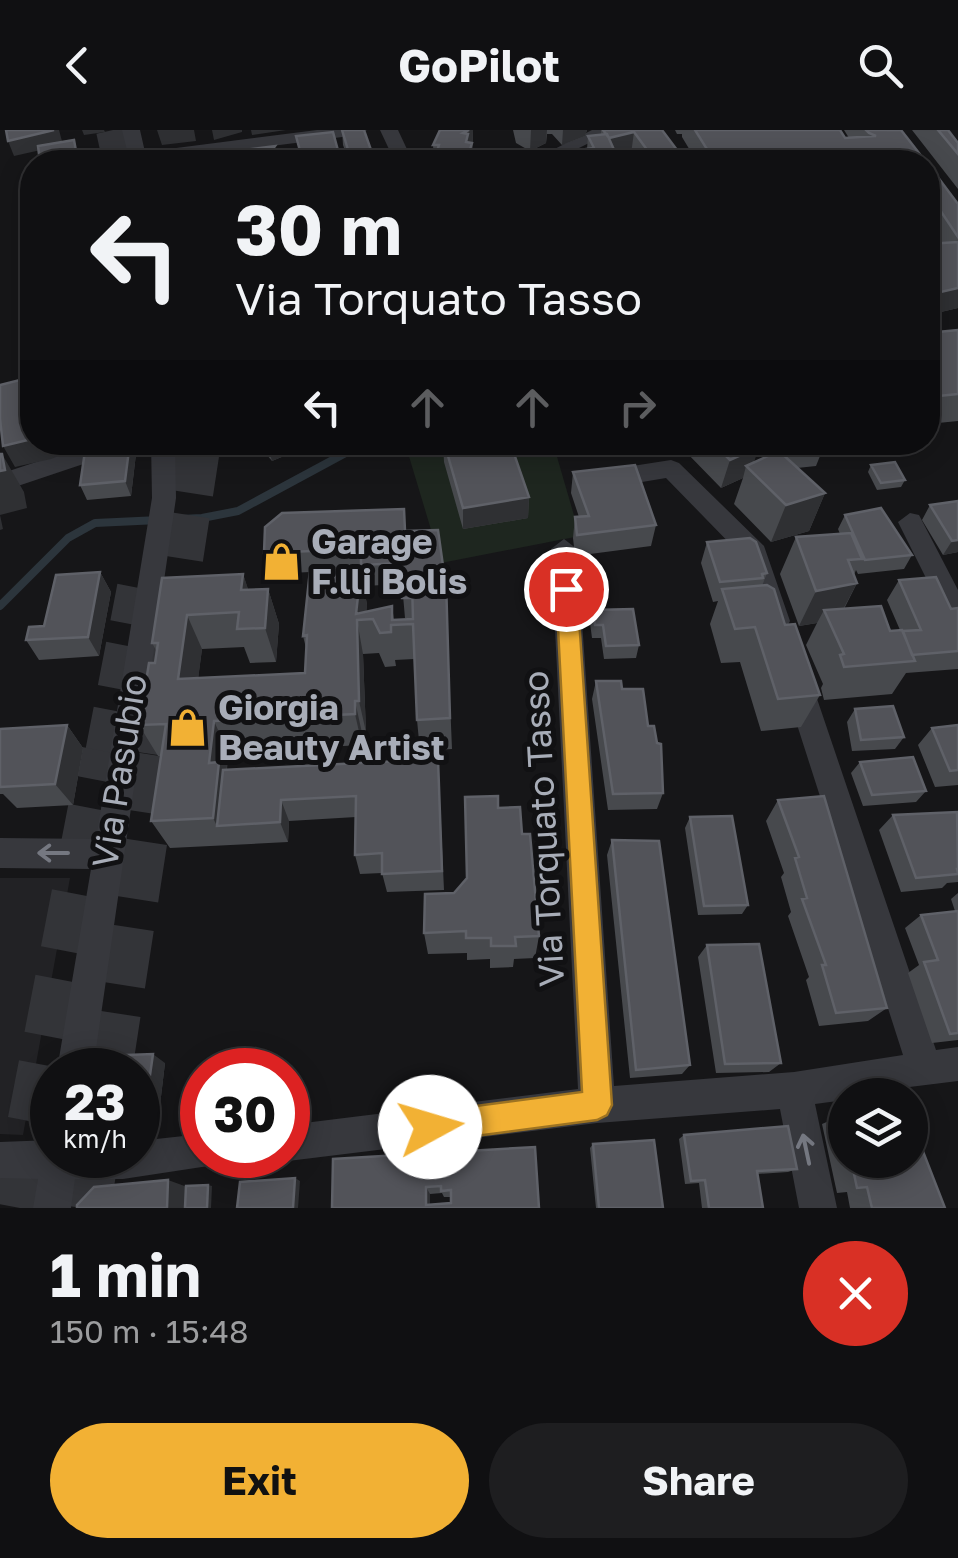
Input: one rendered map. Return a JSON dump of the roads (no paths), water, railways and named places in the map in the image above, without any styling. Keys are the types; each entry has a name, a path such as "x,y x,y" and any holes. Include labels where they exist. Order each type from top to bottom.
{"street":[{"path":"211,150 358,130"},
{"path":"562,150 601,131"},
{"path":"0,483 84,455"},
{"name":"Via Pasubio","path":"162,455 165,486"},
{"name":"Via Pasubio","path":"77,1048 165,486 177,455"},
{"path":"310,1140 597,1105 794,1090 941,1066 755,553 671,469 572,484"},
{"path":"910,522 958,616"},
{"name":"Via Torquato Tasso","path":"564,549 597,1105"},
{"path":"0,853 106,854"},
{"path":"794,1090 818,1208"},
{"path":"0,1160 30,1159"},
{"path":"52,1208 56,1178"}],"waterway":[{"path":"0,606 68,538 95,523 202,518 238,511 342,455"}],"tunnel":[{"path":"113,130 117,150"},
{"path":"151,754 197,455"},
{"path":"107,754 139,588"},
{"path":"20,1208 108,752"},
{"path":"106,1048 152,752"},
{"path":"81,1208 86,1178"}],"place":[{"name":"Garage F.lli Bolis","path":"281,561"},
{"name":"Giorgia Beauty Artist","path":"188,727"}]}
